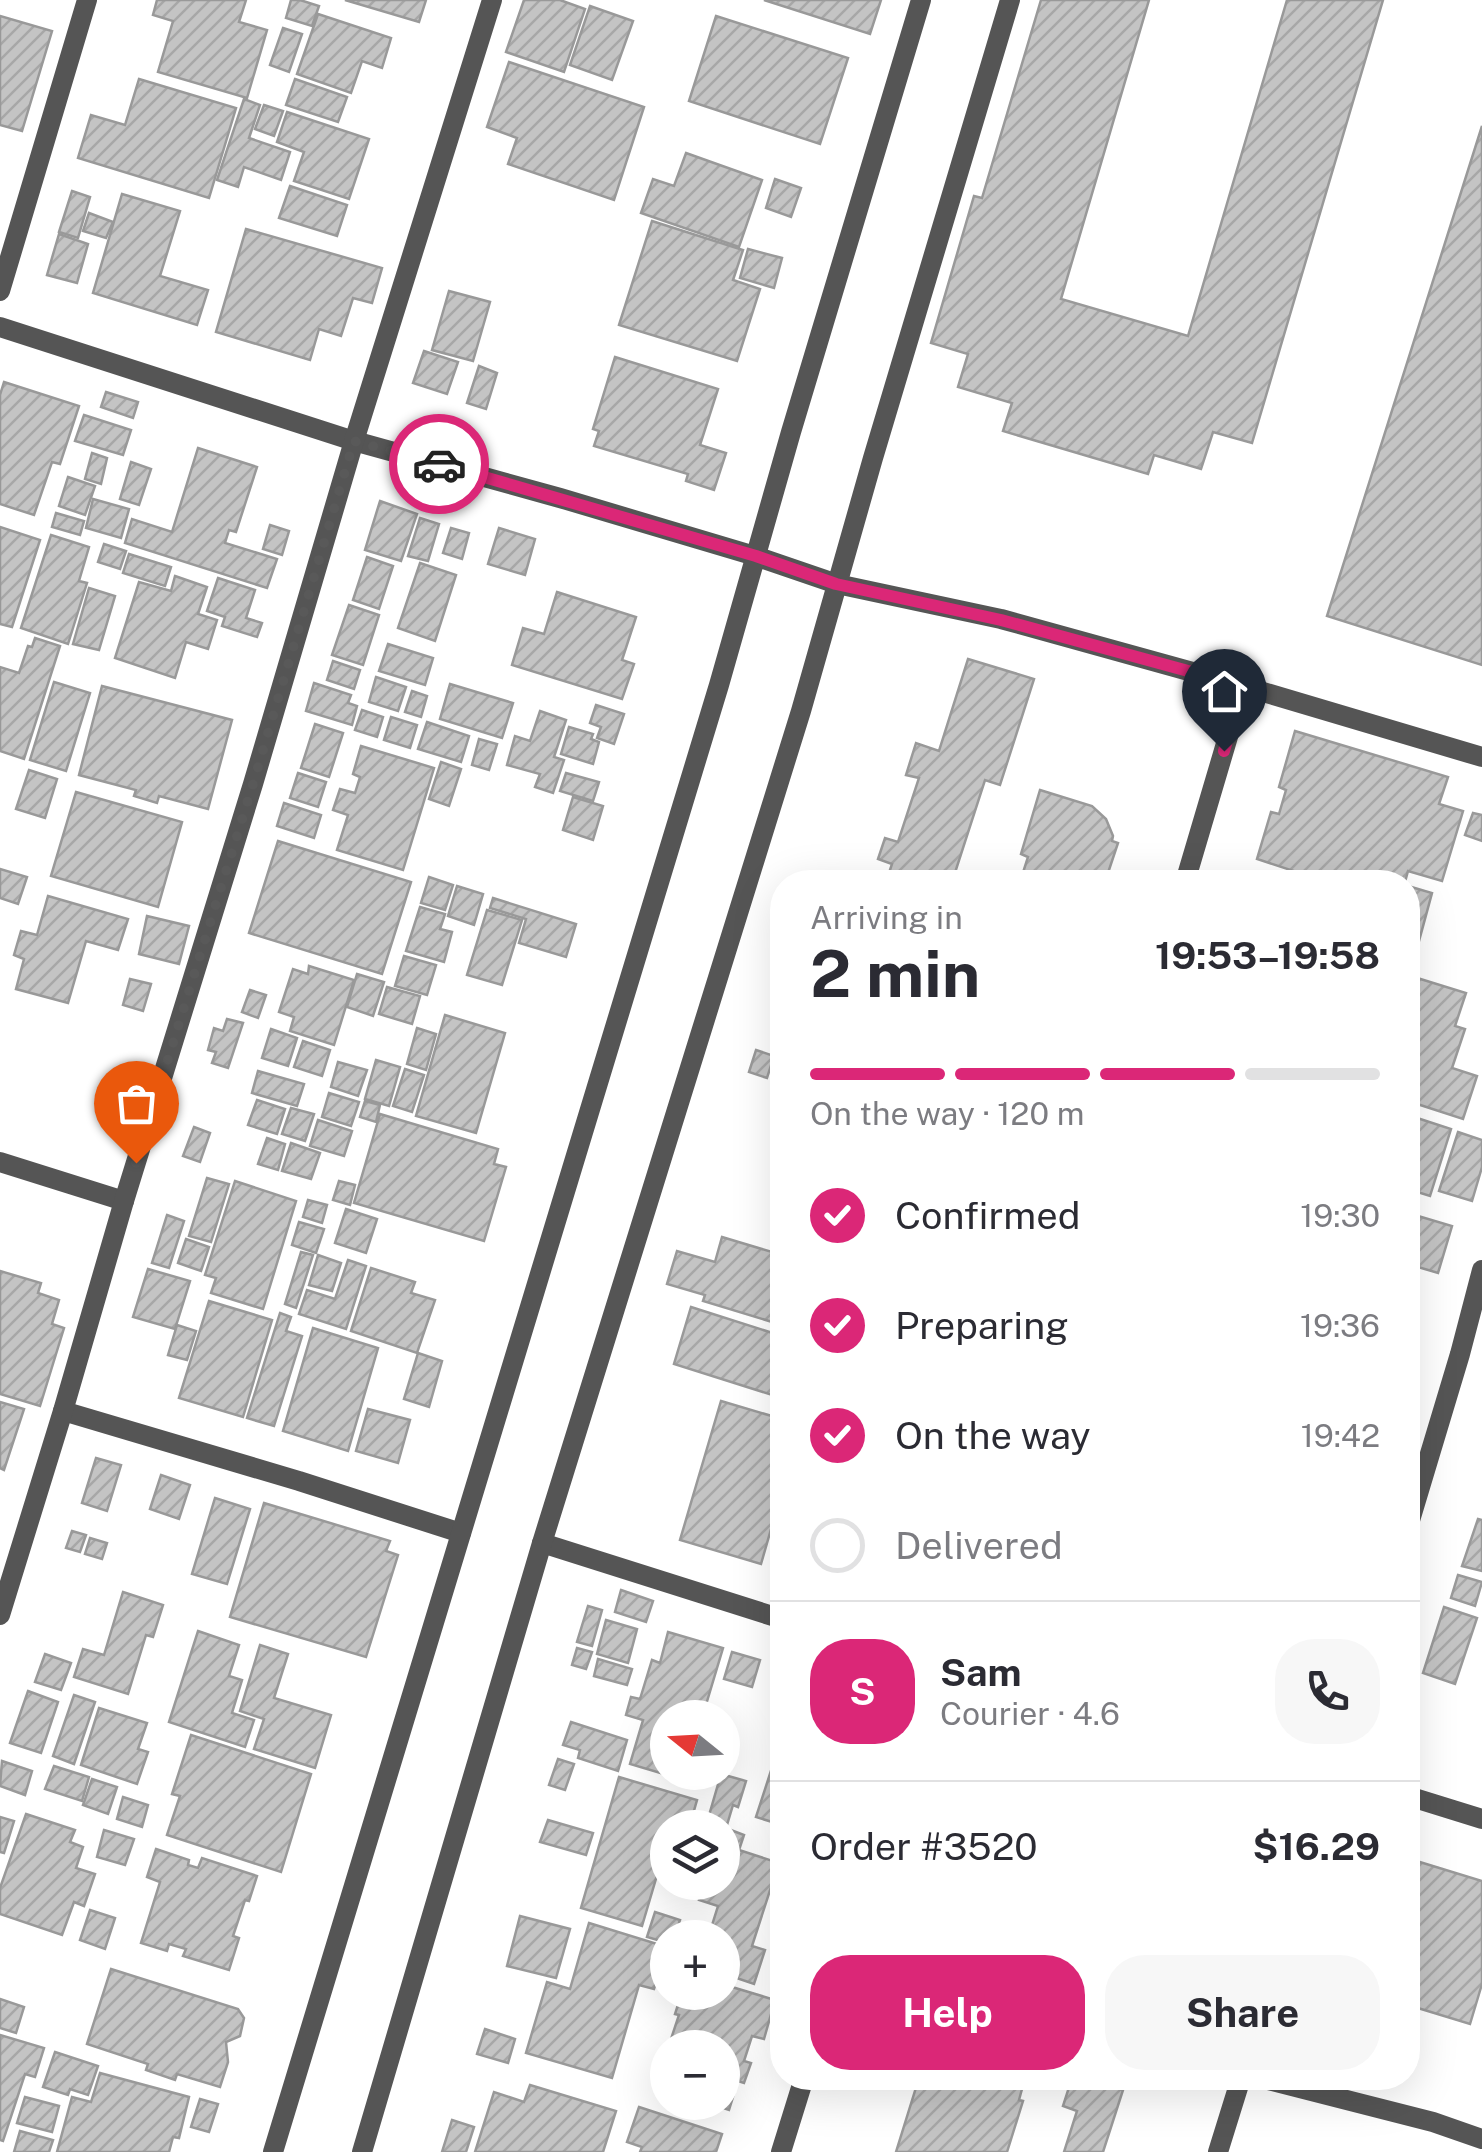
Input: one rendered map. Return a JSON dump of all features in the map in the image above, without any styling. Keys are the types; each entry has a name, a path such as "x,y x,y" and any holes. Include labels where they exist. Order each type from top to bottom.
{"street":[{"path":"0,291 85,0"},
{"path":"0,1615 5,1579 64,1411 354,441 492,0"},
{"path":"273,2152 719,685 921,0"},
{"path":"362,2152 542,1543 801,711 1010,0"},
{"path":"0,327 354,441 756,556 836,584 1001,620 1482,756"},
{"path":"1189,870 1243,686"},
{"path":"0,1162 124,1201"},
{"path":"1420,1487 1482,1270"},
{"path":"64,1411 299,1480 461,1533"},
{"path":"542,1543 770,1614"},
{"path":"1420,1800 1482,1819"},
{"path":"781,2152 800,2090"},
{"path":"1218,2152 1238,2090"},
{"path":"1307,2090 1434,2122 1482,2139"}],"building":[{"path":"157,0 246,0 239,22 267,30 247,98 158,72 173,21 153,15"},
{"path":"291,0 319,6 312,26 286,18"},
{"path":"345,0 426,0 419,22"},
{"path":"524,0 560,0 585,9 564,72 506,52"},
{"path":"764,0 881,0 870,34"},
{"path":"1041,0 1149,0 1061,299 1188,336 1287,0 1383,0 1252,443 1213,432 1201,469 1154,455 1148,474 1003,431 1012,403 958,387 968,354 931,343 974,196 982,198"},
{"path":"590,6 633,21 612,80 570,65"},
{"path":"318,14 391,38 382,68 362,61 351,93 297,74"},
{"path":"0,16 52,31 22,131 0,125"},
{"path":"716,16 848,58 820,144 689,101"},
{"path":"283,28 302,34 289,72 270,65"},
{"path":"509,62 644,107 614,200 508,164 517,138 487,127"},
{"path":"139,79 236,108 209,198 78,158 91,115 125,125"},
{"path":"295,79 347,97 338,122 286,105"},
{"path":"244,99 260,105 249,138 290,152 281,180 244,167 238,187 217,180"},
{"path":"264,105 283,111 274,136 255,129"},
{"path":"287,112 369,139 349,199 294,181 304,152 277,142"},
{"path":"1482,126 1482,665 1327,616"},
{"path":"686,153 762,180 739,247 641,213 653,179 674,186"},
{"path":"775,179 801,188 791,217 766,208"},
{"path":"290,186 347,205 337,236 279,218"},
{"path":"72,191 90,197 78,238 59,232"},
{"path":"122,194 180,211 160,276 208,290 197,325 93,293"},
{"path":"89,213 113,222 106,238 83,231"},
{"path":"652,221 743,250 733,280 760,289 737,361 619,325"},
{"path":"246,229 382,268 372,303 353,298 341,336 319,329 310,360 216,332"},
{"path":"59,234 88,244 77,283 47,275"},
{"path":"748,249 782,258 774,288 740,278"},
{"path":"449,291 490,302 473,361 432,350"},
{"path":"424,351 458,362 447,394 413,383"},
{"path":"615,357 718,389 700,445 726,453 714,490 686,481 688,474 594,446 599,431 593,429"},
{"path":"479,366 497,373 486,409 467,403"},
{"path":"4,382 79,406 60,464 52,462 34,515 0,504 0,395"},
{"path":"106,392 138,402 133,418 101,407"},
{"path":"84,415 131,430 123,455 75,441"},
{"path":"198,448 257,467 236,532 229,530 225,543 277,559 267,588 125,543 132,519 172,532"},
{"path":"92,453 107,458 101,484 85,479"},
{"path":"131,462 151,469 139,505 120,499"},
{"path":"68,477 95,486 85,515 59,506"},
{"path":"93,499 129,509 121,538 86,528"},
{"path":"380,501 417,514 401,561 365,550"},
{"path":"56,513 84,521 80,535 52,527"},
{"path":"420,518 439,524 428,561 408,556"},
{"path":"270,525 289,531 282,555 263,549"},
{"path":"0,527 40,540 12,627 0,624"},
{"path":"451,528 469,533 462,559 443,553"},
{"path":"499,528 535,539 525,575 488,564"},
{"path":"51,535 89,547 79,581 87,583 68,644 21,628"},
{"path":"104,544 126,551 120,569 98,562"},
{"path":"129,554 171,567 165,586 123,573"},
{"path":"367,557 393,566 379,609 353,600"},
{"path":"420,563 456,575 435,641 398,628"},
{"path":"175,576 207,587 198,614 217,620 208,649 186,642 175,678 115,658 139,582 171,591"},
{"path":"218,578 255,590 246,618 262,623 257,637 222,626 225,617 207,611"},
{"path":"89,588 115,596 99,650 73,644"},
{"path":"557,592 636,617 622,660 634,664 622,699 512,665 523,628 544,634"},
{"path":"349,605 379,615 363,665 332,655"},
{"path":"35,638 60,646 24,759 0,751 0,667 19,673 28,646 32,647"},
{"path":"388,644 433,658 425,685 379,671"},
{"path":"968,659 1034,679 1000,785 985,780 956,870 890,870 892,864 878,859 885,838 898,842 919,778 906,775 916,743 939,751"},
{"path":"333,661 360,670 354,689 327,680"},
{"path":"376,677 406,687 398,711 369,702"},
{"path":"54,682 90,693 66,771 30,760"},
{"path":"314,683 351,695 348,703 357,706 352,725 306,711"},
{"path":"450,684 513,703 502,738 440,719"},
{"path":"102,686 232,720 208,809 159,796 157,803 134,796 136,790 79,775"},
{"path":"412,691 427,696 421,717 405,712"},
{"path":"596,705 624,714 614,744 597,738 601,727 590,723"},
{"path":"362,710 383,717 377,737 355,730"},
{"path":"540,711 566,720 554,757 564,760 553,793 535,787 540,774 507,765 515,736 530,741"},
{"path":"391,717 417,725 410,748 384,740"},
{"path":"427,722 469,736 461,762 418,749"},
{"path":"315,724 343,733 329,777 301,768"},
{"path":"569,727 593,734 591,739 599,742 593,764 561,754"},
{"path":"1295,731 1448,777 1439,804 1463,811 1442,881 1420,875 1420,870 1291,870 1257,859 1271,812 1279,814 1286,790 1279,787"},
{"path":"479,739 497,744 489,770 472,765"},
{"path":"361,746 434,768 403,870 337,850 348,815 333,810 340,789 355,793 360,777 353,774"},
{"path":"441,762 461,769 449,806 429,799"},
{"path":"29,770 57,779 45,818 16,809"},
{"path":"298,773 326,782 318,807 290,798"},
{"path":"566,773 599,782 593,801 560,791"},
{"path":"1040,790 1092,806 1106,819 1112,841 1118,843 1109,870 1024,870 1028,857 1021,854"},
{"path":"76,792 182,822 158,907 51,876"},
{"path":"573,797 603,806 593,840 563,830"},
{"path":"284,803 321,815 314,838 277,826"},
{"path":"1473,813 1482,815 1482,841 1465,835"},
{"path":"278,841 411,882 382,974 249,933"},
{"path":"0,869 27,877 18,904 0,898"},
{"path":"429,877 453,885 445,910 421,903"},
{"path":"457,886 483,894 474,925 448,916"},
{"path":"1420,890 1432,893 1420,937"},
{"path":"48,896 128,919 118,950 86,941 68,1003 16,989 24,959 14,955 21,931 37,935"},
{"path":"493,898 576,924 566,957 519,943 526,919 490,908"},
{"path":"420,907 445,914 440,929 452,932 444,962 406,951"},
{"path":"487,910 522,920 502,985 467,975"},
{"path":"147,916 189,926 179,964 139,954"},
{"path":"404,956 436,965 427,995 395,986"},
{"path":"309,966 354,980 334,1045 290,1031 294,1017 279,1012 293,969 308,974"},
{"path":"357,974 384,982 373,1016 347,1007"},
{"path":"130,979 151,984 143,1011 123,1005"},
{"path":"1420,979 1466,993 1455,1026 1465,1029 1452,1068 1477,1076 1463,1119 1420,1105"},
{"path":"387,987 420,996 412,1024 379,1014"},
{"path":"250,990 266,995 258,1018 242,1012"},
{"path":"445,1015 505,1033 476,1133 416,1116"},
{"path":"227,1019 243,1023 228,1068 212,1063 216,1052 208,1050 214,1028 223,1031"},
{"path":"417,1028 436,1034 426,1070 407,1064"},
{"path":"271,1029 297,1038 288,1066 262,1058"},
{"path":"303,1041 330,1050 322,1076 294,1067"},
{"path":"756,1050 770,1055 767,1078 749,1072"},
{"path":"376,1060 400,1067 389,1106 365,1099"},
{"path":"338,1062 367,1070 358,1096 331,1087"},
{"path":"405,1069 424,1075 412,1112 393,1106"},
{"path":"258,1071 304,1084 297,1106 252,1093"},
{"path":"329,1093 359,1102 351,1126 322,1117"},
{"path":"257,1100 285,1109 277,1134 248,1125"},
{"path":"365,1101 380,1105 376,1122 360,1117"},
{"path":"291,1108 314,1114 305,1141 282,1134"},
{"path":"380,1114 498,1149 494,1164 506,1167 484,1241 354,1203"},
{"path":"1420,1119 1451,1129 1430,1196 1420,1193"},
{"path":"318,1120 352,1131 344,1156 310,1146"},
{"path":"194,1127 210,1133 200,1162 183,1156"},
{"path":"1458,1132 1482,1140 1482,1167 1472,1201 1439,1191"},
{"path":"267,1138 285,1144 278,1170 258,1164"},
{"path":"291,1143 320,1153 311,1179 282,1171"},
{"path":"207,1178 229,1184 211,1242 189,1236"},
{"path":"235,1181 296,1201 263,1309 211,1293 216,1278 205,1275"},
{"path":"339,1181 355,1185 350,1205 333,1200"},
{"path":"308,1200 327,1205 322,1223 303,1217"},
{"path":"346,1209 377,1219 366,1253 335,1243"},
{"path":"167,1215 184,1221 169,1268 152,1263"},
{"path":"1420,1217 1452,1226 1438,1273 1420,1268"},
{"path":"299,1222 324,1229 316,1253 292,1245"},
{"path":"722,1237 770,1251 770,1321 703,1301 705,1295 667,1284 677,1251 715,1262"},
{"path":"186,1239 209,1247 201,1271 178,1263"},
{"path":"301,1252 313,1255 296,1308 285,1304"},
{"path":"318,1255 341,1263 332,1291 309,1285"},
{"path":"348,1260 366,1266 346,1329 299,1314 307,1290 335,1299"},
{"path":"371,1268 415,1282 411,1293 435,1300 417,1353 351,1331"},
{"path":"148,1269 190,1281 175,1329 133,1317"},
{"path":"0,1271 41,1283 38,1293 59,1300 52,1324 64,1328 40,1406 0,1394"},
{"path":"209,1301 272,1320 243,1417 179,1398"},
{"path":"691,1307 770,1332 770,1394 674,1364"},
{"path":"280,1313 291,1317 286,1331 302,1336 274,1426 247,1418"},
{"path":"177,1325 196,1331 187,1360 168,1355"},
{"path":"313,1328 378,1348 348,1451 283,1431"},
{"path":"418,1353 442,1361 429,1407 404,1399"},
{"path":"721,1401 770,1415 770,1533 761,1564 680,1540"},
{"path":"0,1402 24,1409 4,1470 0,1468"},
{"path":"368,1409 410,1420 398,1463 356,1451"},
{"path":"96,1458 121,1465 107,1511 82,1503"},
{"path":"161,1475 190,1485 179,1519 150,1509"},
{"path":"215,1498 250,1509 227,1584 192,1574"},
{"path":"264,1503 390,1541 386,1551 398,1555 366,1657 230,1617"},
{"path":"1478,1519 1482,1520 1482,1571 1462,1566"},
{"path":"72,1531 86,1535 80,1552 66,1548"},
{"path":"90,1538 107,1543 102,1559 85,1554"},
{"path":"1458,1575 1482,1582 1475,1606 1451,1598"},
{"path":"621,1590 653,1601 646,1622 615,1612"},
{"path":"123,1592 163,1605 153,1637 146,1635 128,1694 74,1677 83,1649 104,1655"},
{"path":"588,1606 602,1610 592,1646 577,1642"},
{"path":"1444,1607 1477,1618 1455,1684 1423,1673"},
{"path":"606,1620 637,1629 628,1663 597,1654"},
{"path":"198,1631 239,1645 229,1676 242,1680 232,1713 254,1720 245,1747 169,1722"},
{"path":"668,1632 723,1648 707,1700 650,1700 650,1770 630,1764 643,1720 626,1715 631,1697 640,1699 652,1660 660,1663"},
{"path":"260,1645 288,1654 274,1698 331,1715 315,1768 254,1749 264,1719 240,1711"},
{"path":"577,1648 592,1652 586,1669 572,1665"},
{"path":"732,1652 760,1660 752,1687 724,1679"},
{"path":"45,1654 71,1663 61,1690 35,1682"},
{"path":"598,1659 632,1669 627,1685 594,1676"},
{"path":"28,1691 58,1702 41,1753 10,1743"},
{"path":"74,1695 95,1702 74,1764 53,1756"},
{"path":"99,1708 147,1723 138,1749 148,1752 137,1784 81,1765"},
{"path":"571,1722 627,1740 618,1771 578,1758 580,1750 563,1745"},
{"path":"191,1735 311,1774 281,1872 167,1835 180,1796 172,1794"},
{"path":"558,1759 574,1764 565,1790 549,1785"},
{"path":"2,1761 32,1771 25,1795 0,1786"},
{"path":"54,1766 89,1777 82,1801 45,1789"},
{"path":"770,1774 770,1821 756,1817"},
{"path":"619,1777 650,1786 650,1790 697,1800 694,1810 650,1810 650,1899 642,1926 581,1908"},
{"path":"92,1779 117,1787 108,1814 83,1805"},
{"path":"740,1779 746,1781 738,1807 711,1810 716,1790 740,1790"},
{"path":"123,1797 148,1805 142,1827 117,1819"},
{"path":"26,1814 75,1830 70,1842 83,1847 76,1868 95,1874 84,1906 74,1902 62,1935 0,1914 0,1888"},
{"path":"0,1817 14,1821 4,1853 0,1852"},
{"path":"548,1820 593,1833 586,1855 540,1842"},
{"path":"104,1830 134,1839 125,1865 97,1857"},
{"path":"156,1849 189,1860 188,1865 198,1868 202,1858 257,1876 233,1936 239,1938 229,1970 183,1956 186,1949 169,1944 167,1951 141,1943 160,1882 147,1877"},
{"path":"740,1850 770,1860 770,1890 752,1946 765,1950 754,1984 740,1979 740,1920 714,1920 718,1906 699,1900 740,1900"},
{"path":"1420,1862 1482,1881 1482,1984 1470,2024 1420,2009"},
{"path":"90,1910 115,1918 105,1949 80,1940"},
{"path":"655,1912 680,1920 652,1920"},
{"path":"520,1916 570,1929 556,1978 507,1966"},
{"path":"589,1923 650,1942 650,1988 639,1985 612,2078 526,2053 547,1982 570,1989"},
{"path":"111,1969 238,2009 244,2018 240,2036 226,2042 228,2062 220,2087 177,2074 175,2080 146,2070 148,2064 87,2044"},
{"path":"740,1989 770,1998 764,2039 752,2036 744,2061 751,2063 744,2083 740,2082 740,2030 674,2030 679,2015 675,2014 676,2010 740,2010"},
{"path":"0,1999 24,2007 16,2033 0,2028"},
{"path":"485,2029 515,2039 508,2063 477,2054"},
{"path":"0,2035 44,2048 35,2077 25,2074 3,2141 0,2140"},
{"path":"55,2052 98,2066 88,2095 70,2089 68,2095 43,2087"},
{"path":"100,2073 189,2097 179,2138 173,2137 169,2152 57,2152 72,2097 91,2102"},
{"path":"530,2085 616,2111 603,2152 475,2152 494,2092 524,2102"},
{"path":"915,2090 1022,2090 1019,2100 1023,2101 1007,2152 896,2152"},
{"path":"1068,2090 1123,2090 1103,2152 1064,2152 1077,2111 1063,2106"},
{"path":"25,2097 59,2106 52,2132 17,2123"},
{"path":"200,2099 218,2104 209,2132 191,2127"},
{"path":"639,2107 650,2111 650,2120 679,2120 722,2134 716,2152 640,2152 642,2147 627,2142"},
{"path":"452,2120 474,2127 466,2152 442,2152"},
{"path":"20,2131 53,2140 49,2152 14,2152"}],"way so far":[{"path":"136,1163 354,441 439,464"}],"route":[{"path":"439,464 756,556 836,584 1001,620 1243,686 1224,751"}]}
